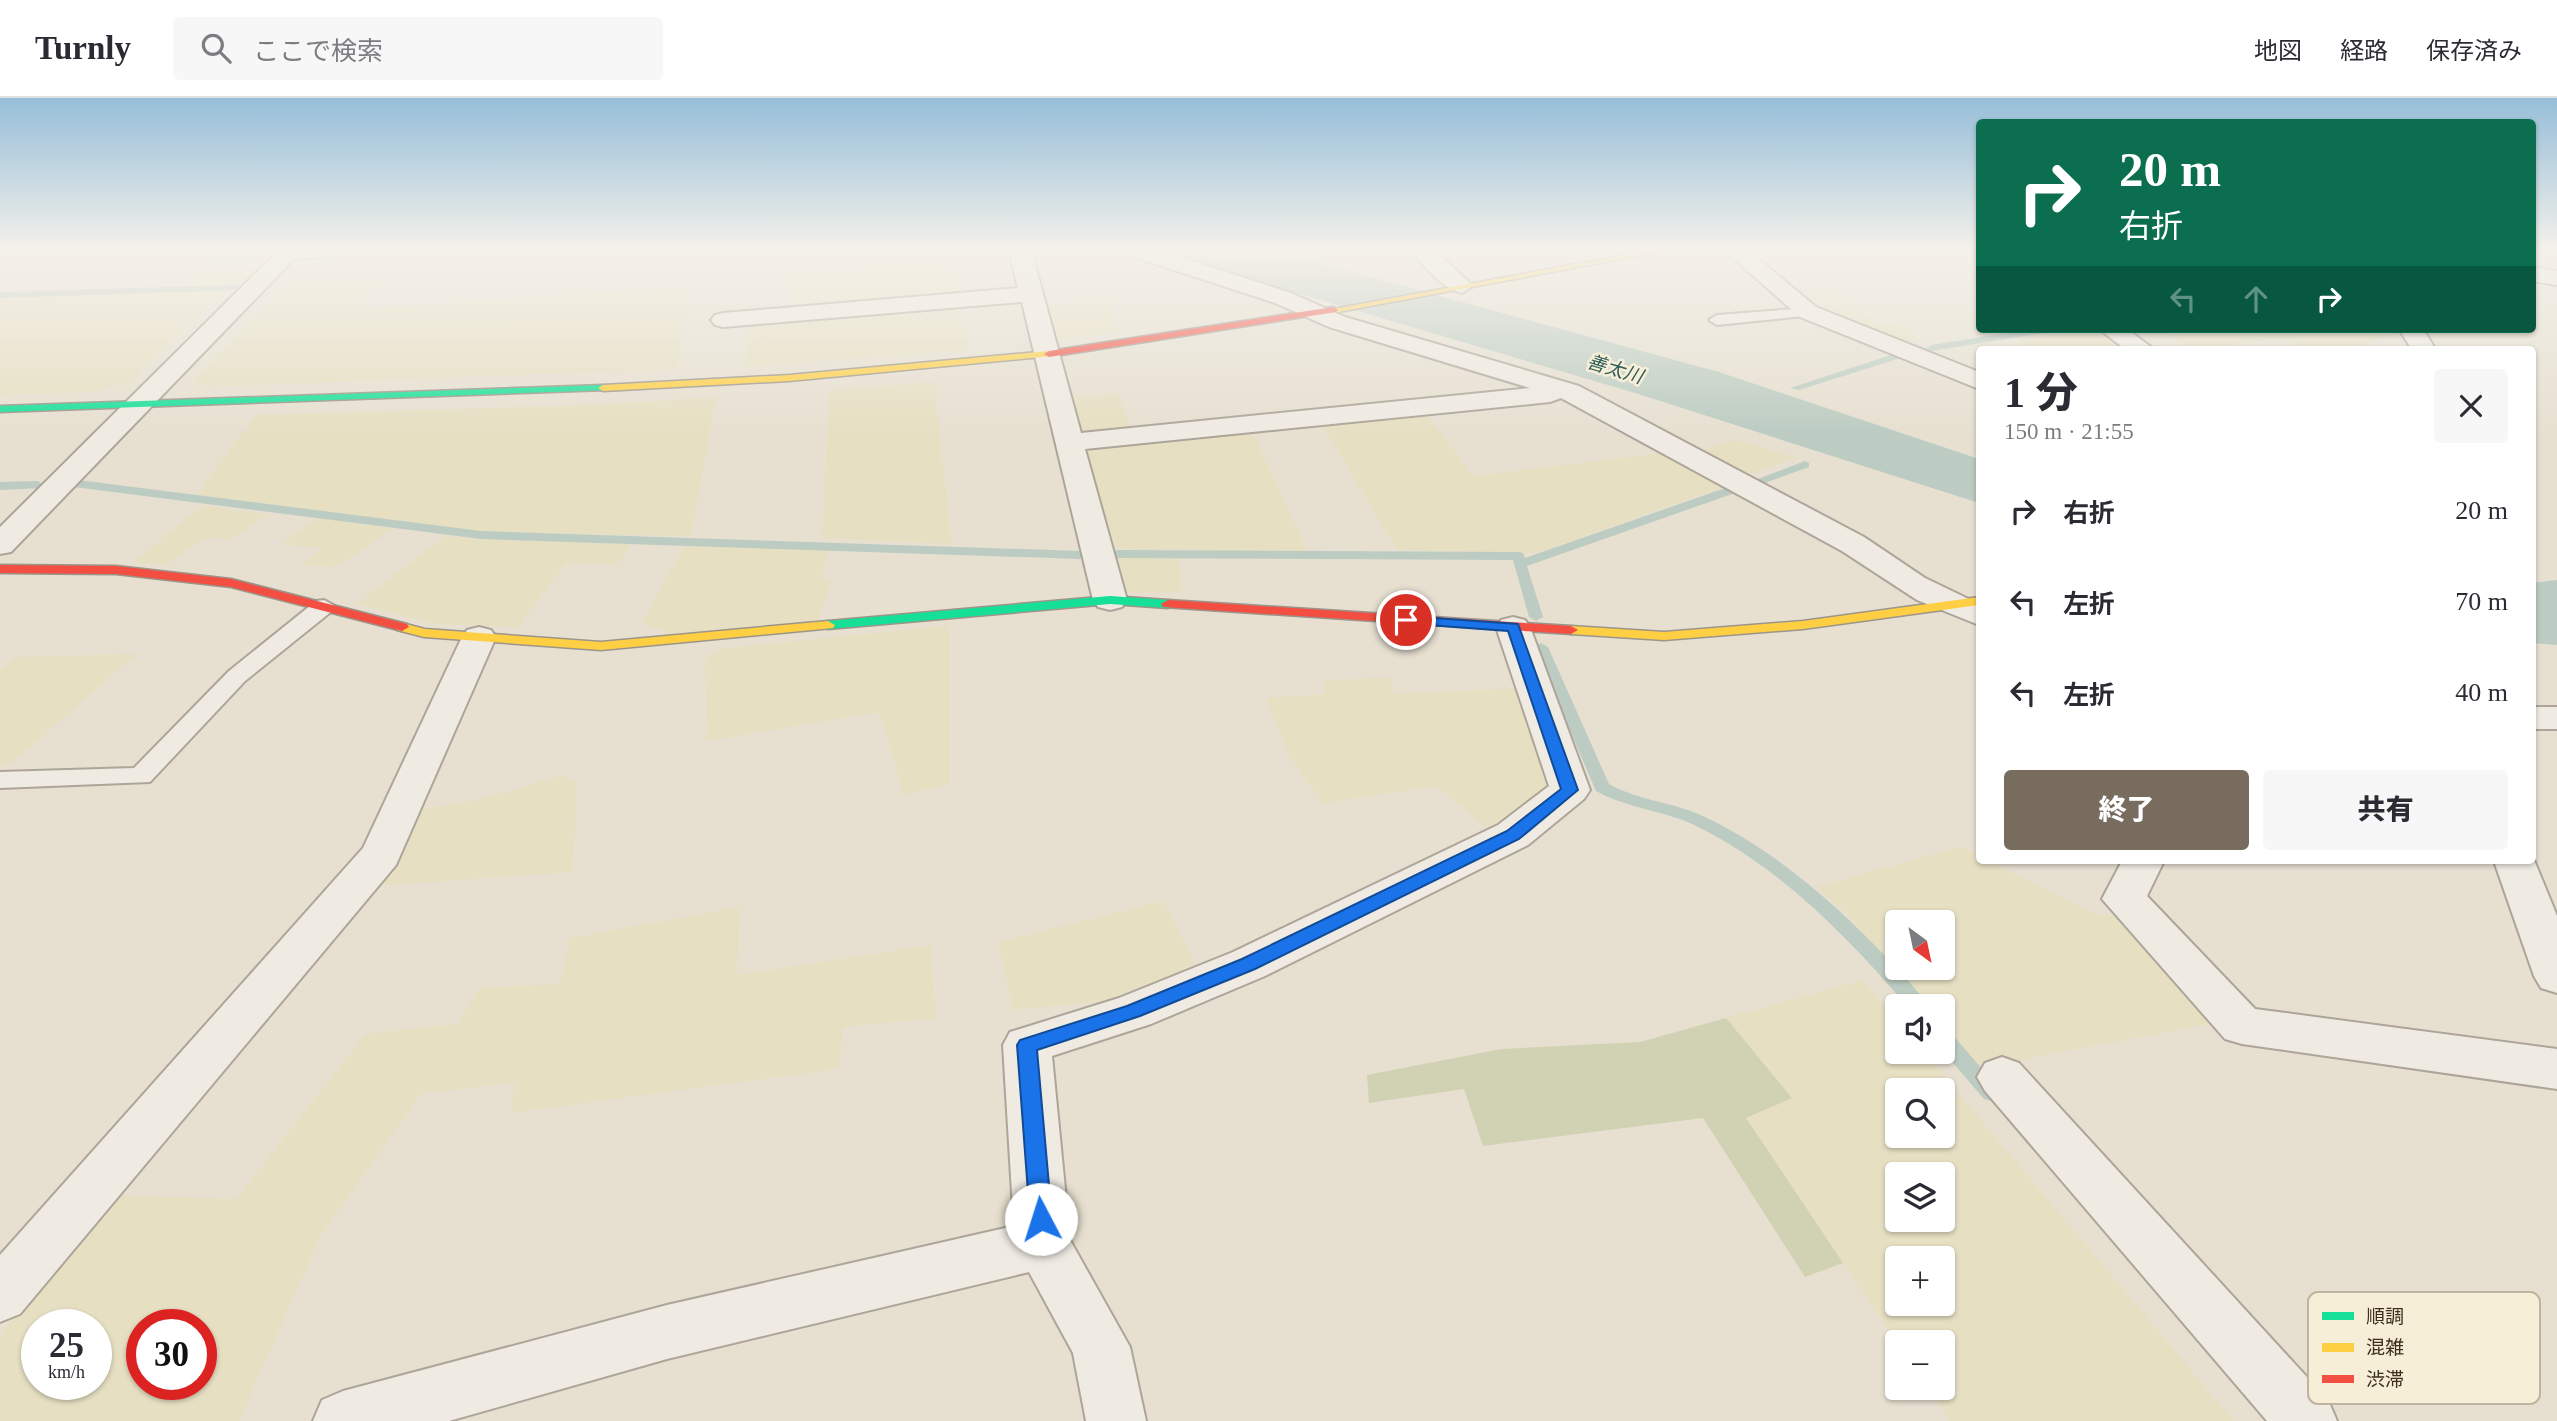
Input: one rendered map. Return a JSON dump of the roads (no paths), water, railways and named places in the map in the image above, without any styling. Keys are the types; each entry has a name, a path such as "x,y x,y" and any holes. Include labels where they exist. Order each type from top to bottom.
{"street":[{"path":"0,545 230,312"},
{"path":"723,320 821,312"},
{"path":"1036,312 1072,442 1110,600"},
{"path":"0,409 632,386 1047,354 1319,312"},
{"path":"1325,312 1337,322 1570,392 1853,544 1893,575 1969,607"},
{"path":"1808,312 1976,380"},
{"path":"2117,333 2137,346"},
{"path":"1072,442 1570,392"},
{"path":"0,569 116,570 231,583 424,633 601,646 1110,600 1664,636 1804,625 1969,607"},
{"path":"1116,1421 1101,1347 1043,1244 1027,1045 1133,1011 1248,964 1513,835 1570,790 1513,627"},
{"path":"0,1296 381,855 479,637"},
{"path":"2536,718 2557,718"},
{"path":"2142,864 2124,899 2242,1026 2557,1069"},
{"path":"2516,864 2557,976"},
{"path":"2002,1076 2307,1421"},
{"path":"343,1421 667,1332 1043,1244"}],"lane":[{"path":"1717,320 1808,312"},
{"path":"0,780 141,776 237,676 324,607"}],"water":[{"name":"善太川","path":"1361,312 1498,312 1719,372 1976,458 1976,502 1635,393"},
{"path":"2557,580 2557,645 2536,643 2536,583"}],"waterway":[{"path":"1931,348 2025,333"},
{"path":"1795,388 1903,354"},
{"path":"1759,481 1805,465"},
{"path":"78,484 481,535 1080,555"},
{"path":"0,486 38,485"},
{"path":"1520,564 1731,490"},
{"path":"1117,554 1518,556 1520,564"},
{"path":"1520,564 1536,617"},
{"path":"1541,647 1602,787 1624,798 1697,820 1760,856 1818,901 1870,952 1907,994"},
{"path":"1955,1051 1991,1093"}]}
